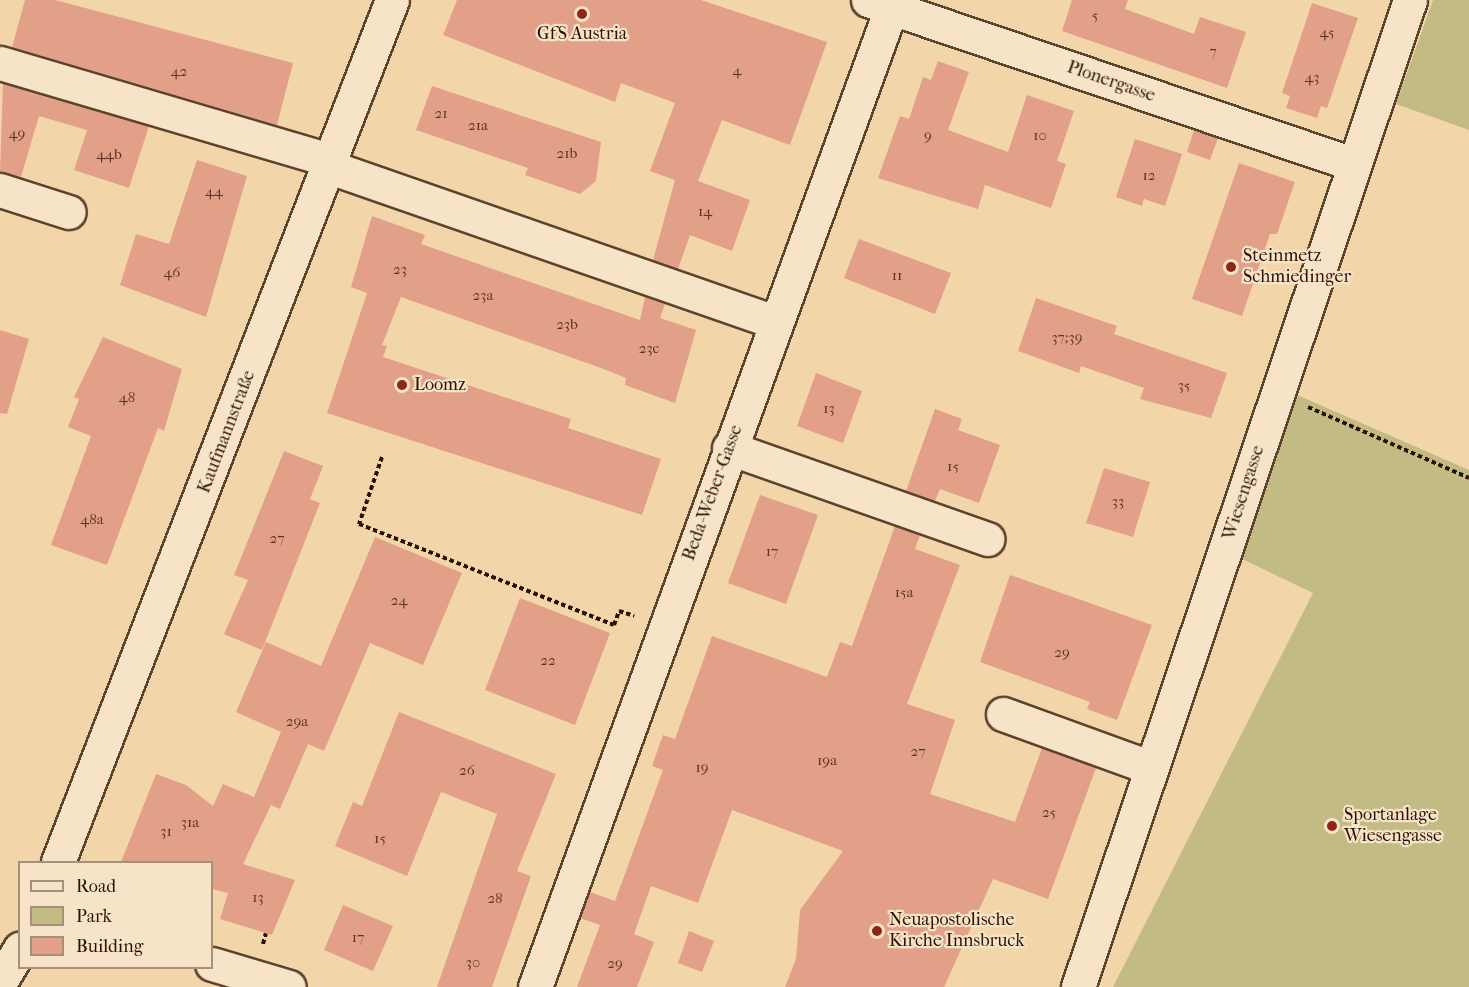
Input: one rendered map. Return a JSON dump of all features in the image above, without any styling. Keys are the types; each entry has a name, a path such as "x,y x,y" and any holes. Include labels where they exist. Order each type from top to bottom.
{"street":[{"name":"Kaufmannstraße","path":"58,861 392,0"},
{"name":"Wiesengasse","path":"1078,987 1410,0"},
{"name":"Plonergasse","path":"885,2 1353,164"},
{"name":"Beda-Weber-Gasse","path":"535,987 771,331 885,2"},
{"path":"0,63 325,170 771,331"},
{"path":"0,190 69,212"},
{"path":"729,448 987,539"},
{"path":"1003,714 1152,768"},
{"path":"0,982 18,952"},
{"path":"213,963 289,987"}],"path":[{"path":"1276,393 1469,478"},
{"path":"382,457 359,524 614,626 619,610 665,627"}],"green space":[{"path":"1433,0 1469,0 1469,130 1396,104"},
{"name":"Sportanlage Wiesengasse","path":"1295,394 1469,470 1469,987 1113,987 1313,593 1240,558"}],"building":[{"path":"25,0 55,0 293,63 277,125 12,47"},
{"path":"457,0 701,0 827,42 790,145 722,120 698,181 750,200 732,251 690,235 678,269 653,260 675,180 650,171 675,103 621,83 615,102 443,35"},
{"path":"1072,0 1128,0 1125,9 1194,34 1200,17 1246,32 1227,88 1062,31"},
{"path":"1312,3 1358,18 1327,108 1321,106 1317,118 1286,108 1290,96 1282,93"},
{"path":"938,61 969,72 948,130 1008,152 1027,95 1074,111 1057,161 1066,164 1051,208 985,185 978,209 878,178 900,116 909,119 923,77 931,80"},
{"path":"3,83 149,126 129,188 74,170 87,130 39,116 21,177 0,172"},
{"path":"432,86 601,142 596,181 580,194 525,175 528,168 416,130"},
{"path":"1194,130 1218,138 1210,160 1187,152"},
{"path":"1135,139 1182,154 1165,206 1144,199 1142,206 1116,197"},
{"path":"197,160 247,176 206,317 120,285 136,234 169,244"},
{"name":"Steinmetz Schmiedinger","path":"1239,163 1295,182 1277,234 1270,234 1242,316 1192,299"},
{"path":"372,216 425,235 421,244 640,320 645,297 665,304 660,318 696,330 675,403 625,385 626,378 601,368 401,297 382,345 387,346 383,357 571,419 568,428 661,459 642,515 327,413 367,293 351,287"},
{"path":"859,239 951,273 935,314 844,278"},
{"path":"1036,298 1117,326 1114,334 1227,373 1211,418 1140,399 1144,388 1081,366 1079,373 1018,351"},
{"path":"0,330 29,339 7,414 0,413"},
{"path":"103,337 182,369 164,431 158,428 107,565 51,545 91,436 68,427 79,399 74,397"},
{"path":"816,373 862,391 843,443 797,426"},
{"path":"935,409 962,419 958,430 1000,445 979,503 940,489 935,501 906,491"},
{"path":"284,451 323,466 310,499 320,503 262,650 224,634 248,580 234,575"},
{"path":"1104,468 1150,482 1133,537 1086,523"},
{"path":"760,495 818,515 786,604 728,583"},
{"path":"895,526 920,535 915,549 960,565 907,704 955,720 930,794 1015,822 1042,748 1096,768 1048,899 993,879 944,987 785,987 796,959 800,910 843,851 732,810 698,903 651,886 634,934 654,942 637,987 577,987 600,925 580,918 590,892 615,901 663,770 652,766 663,735 675,739 712,636 827,677 840,642 852,646"},
{"path":"375,537 462,573 423,665 370,643 324,751 308,744 280,809 271,805 243,864 295,880 272,935 220,919 228,893 213,889 213,861 121,861 156,774 186,785 213,806 223,784 254,797 281,732 236,712 266,642 321,666"},
{"path":"1010,575 1152,625 1117,720 1087,709 1090,702 980,662"},
{"path":"520,598 610,633 575,725 485,690"},
{"path":"399,712 556,774 517,871 531,876 492,987 437,987 497,814 441,792 407,876 335,846 353,802 362,806"},
{"path":"343,905 393,926 373,971 324,950"},
{"path":"689,931 714,941 702,972 678,963"}],"place":[{"name":"GfS Austria","path":"582,14"},
{"name":"Steinmetz Schmiedinger","path":"1231,267"},
{"name":"Loomz","path":"402,385"},
{"name":"Sportanlage Wiesengasse","path":"1332,826"},
{"name":"Neuapostolische Kirche Innsbruck","path":"877,931"}]}
